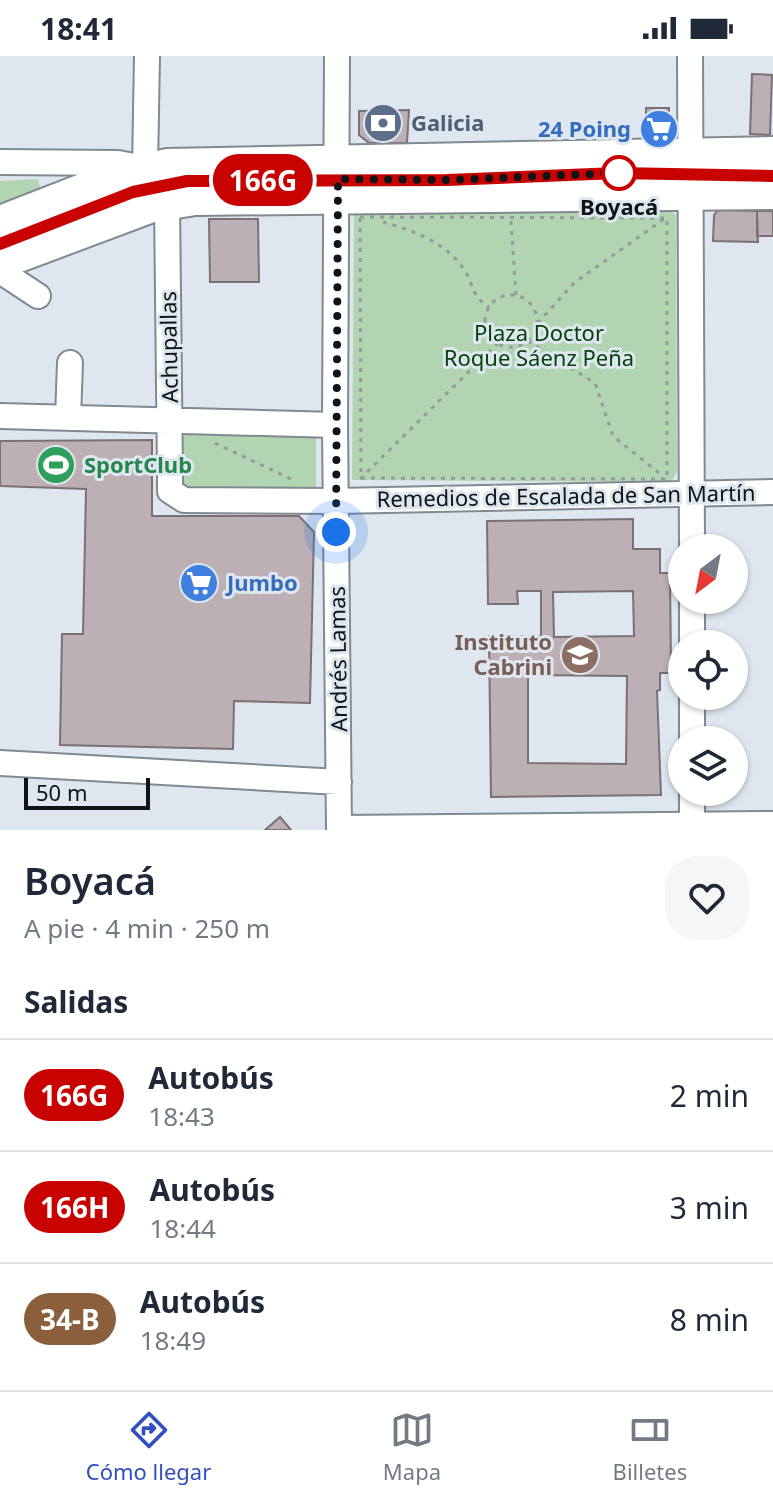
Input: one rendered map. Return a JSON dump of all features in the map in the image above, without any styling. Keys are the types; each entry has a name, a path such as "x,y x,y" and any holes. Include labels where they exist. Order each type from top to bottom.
{"main road":[{"path":"0,264 167,203 343,189 684,183 773,152"},
{"path":"0,221 145,168 193,162 343,189 684,183 773,194"}],"street":[{"path":"0,162 118,163 145,168 147,56"},
{"name":"Andrés Lamas","path":"337,56 343,189 335,425 339,829"},
{"path":"690,56 684,183 692,534"},
{"path":"684,183 773,176"},
{"path":"0,244 133,192 161,185 187,181 343,189"},
{"name":"Achupallas","path":"167,203 170,491"},
{"path":"0,271 38,296"},
{"path":"68,418 70,363"},
{"path":"0,416 335,425"},
{"name":"Remedios de Escalada de San Martín","path":"170,491 184,500 336,501 773,492"},
{"path":"0,763 339,782"},
{"path":"692,806 692,827"},
{"path":"339,829 773,824"}],"path":[{"path":"667,479 667,218 684,183"},
{"path":"343,189 511,217 667,218"},
{"path":"343,189 434,242 465,271 472,293 489,307"},
{"path":"343,189 361,478"},
{"path":"511,217 516,296"},
{"path":"538,323 532,305 516,296 506,296 489,307 485,327 497,344 519,347 528,341 538,323 581,278 667,218"},
{"path":"581,278 586,284"},
{"path":"528,341 595,383 613,436 667,479"},
{"path":"336,501 497,344"},
{"path":"211,441 294,481"},
{"path":"361,478 667,479"}],"green space":[{"path":"38,179 42,195 0,211 0,181"},
{"name":"Plaza Doctor Roque Sáenz Peña","path":"665,206 676,215 677,472 671,482 352,480 354,212"},
{"path":"173,419 316,419 316,496 173,496"}],"building":[{"path":"752,74 772,75 770,135 750,134"},
{"path":"646,108 669,108 665,135 646,135"},
{"name":"Galicia","path":"409,110 407,143 369,143 359,135 359,111"},
{"path":"718,210 757,211 758,242 713,241 714,215"},
{"path":"757,211 773,211 773,236 757,236"},
{"path":"209,219 258,219 259,282 210,282"},
{"name":"Jumbo","path":"152,440 152,516 299,516 314,532 310,703 234,701 233,749 60,745 62,634 83,634 86,489 0,486 0,441"},
{"name":"Instituto Cabrini","path":"633,519 633,549 660,549 660,573 668,573 671,630 668,630 668,673 660,673 660,690 657,691 661,795 491,797 489,636 541,636 541,591 517,591 518,604 488,604 487,521","holes":["633,591 634,636 554,637 553,592","528,675 627,676 626,764 528,763"]},
{"path":"280,817 291,830 265,830"}],"bus line":[{"name":"166G","path":"0,244 133,192 187,181 447,180 517,175 666,172 773,176"}],"place":[{"name":"Galicia","path":"383,123"},
{"name":"24 Poing","path":"659,129"},
{"name":"Boyacá","path":"619,173"},
{"name":"SportClub","path":"56,465"},
{"name":"Jumbo","path":"199,583"},
{"name":"Instituto Cabrini","path":"580,655"}],"route":[{"path":"336,532 338,179 447,180 619,173"}]}
